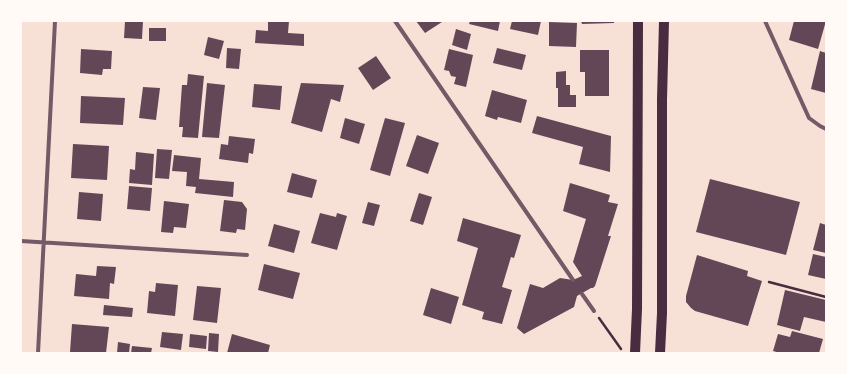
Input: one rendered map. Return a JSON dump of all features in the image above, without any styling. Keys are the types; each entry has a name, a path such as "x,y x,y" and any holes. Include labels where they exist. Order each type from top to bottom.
{"main road":[{"path":"635,353 637,301 638,21"},
{"path":"660,353 662,313 662,100 664,21"}],"street":[{"path":"38,353 55,21"},
{"path":"395,21 573,280"},
{"path":"765,21 808,118 826,129"},
{"path":"21,241 246,255"},
{"path":"582,294 594,311"}],"path":[{"path":"769,282 826,297"},
{"path":"594,311 621,349"}],"building":[{"path":"125,21 143,21 142,39 124,38"},
{"path":"268,21 289,21 288,33 304,34 304,46 255,43 256,30 268,31"},
{"path":"416,21 441,21 442,22 425,33"},
{"path":"470,21 500,21 498,31 469,24"},
{"path":"512,21 541,21 538,35 510,29"},
{"path":"581,21 614,21 614,23 582,24"},
{"path":"794,21 826,21 818,49 789,40"},
{"path":"549,22 577,23 576,47 549,46"},
{"path":"149,28 166,28 166,41 149,41"},
{"path":"456,29 471,34 467,50 452,45"},
{"path":"208,37 224,41 219,59 204,55"},
{"path":"227,48 241,49 239,69 226,68"},
{"path":"497,48 526,55 522,70 493,63"},
{"path":"81,49 112,51 111,69 103,69 102,75 80,73"},
{"path":"449,49 473,55 466,87 454,84 456,77 451,76 449,71 444,70"},
{"path":"580,50 609,50 609,96 585,96 585,72 580,72"},
{"path":"820,51 826,53 826,93 811,89"},
{"path":"376,56 391,78 373,90 358,68"},
{"path":"566,71 566,85 570,85 570,95 576,95 576,107 558,107 556,72"},
{"path":"188,74 204,76 198,138 182,137 183,127 179,127 182,85 187,85"},
{"path":"207,83 225,85 219,138 202,137"},
{"path":"301,83 344,85 340,102 331,99 322,132 291,123"},
{"path":"254,84 282,86 280,110 252,107"},
{"path":"143,87 160,88 156,120 139,118"},
{"path":"492,90 527,100 521,123 498,117 497,120 485,116"},
{"path":"81,96 125,98 123,125 80,123"},
{"path":"537,116 611,136 610,172 579,164 583,147 532,133"},
{"path":"345,118 365,124 359,144 340,138"},
{"path":"385,118 405,123 390,176 370,170"},
{"path":"417,135 439,143 428,174 406,166"},
{"path":"229,136 255,139 253,154 249,153 248,163 219,159 221,144 228,145"},
{"path":"73,144 109,146 107,180 71,178"},
{"path":"157,149 172,150 169,179 155,178"},
{"path":"136,152 154,154 152,185 129,183 130,169 135,170"},
{"path":"174,155 201,158 199,179 234,182 233,197 195,193 196,187 186,186 187,172 172,171"},
{"path":"292,173 317,180 312,198 287,192"},
{"path":"710,179 800,202 786,255 696,232"},
{"path":"570,183 610,195 608,202 618,204 608,236 611,236 595,286 577,296 574,307 524,334 517,328 530,284 543,288 560,278 573,280 582,276 573,262 586,219 563,211"},
{"path":"129,186 152,188 150,211 127,209"},
{"path":"79,192 103,194 101,221 77,219"},
{"path":"419,193 432,197 423,225 410,221"},
{"path":"224,200 242,202 247,209 245,230 237,229 236,233 220,231"},
{"path":"164,201 189,204 186,228 174,227 173,233 161,232"},
{"path":"368,202 380,205 374,226 362,223"},
{"path":"320,213 336,217 337,213 347,216 337,250 311,243"},
{"path":"463,218 521,235 514,258 511,257 502,287 512,290 502,324 482,319 484,312 462,305 478,248 457,241"},
{"path":"820,223 826,225 826,253 813,250"},
{"path":"274,224 300,231 294,253 268,246"},
{"path":"813,254 826,257 826,279 808,275"},
{"path":"697,255 748,271 747,276 762,281 748,326 695,311 686,302 686,296"},
{"path":"264,264 300,273 293,299 258,290"},
{"path":"97,266 116,267 114,284 110,283 109,299 74,296 76,274 96,276"},
{"path":"156,283 178,285 175,316 147,313 149,291 155,292"},
{"path":"197,286 221,288 217,323 193,320"},
{"path":"431,288 459,297 451,324 423,315"},
{"path":"785,290 826,300 826,322 804,317 800,331 777,325"},
{"path":"104,305 133,308 132,317 103,315"},
{"path":"72,324 109,327 106,353 70,352"},
{"path":"792,331 823,339 819,353 780,353 773,351 778,334 790,337"},
{"path":"162,332 183,334 181,350 160,347"},
{"path":"209,333 219,334 218,352 208,351"},
{"path":"190,334 207,336 206,349 189,347"},
{"path":"232,334 270,345 268,353 227,353"},
{"path":"118,342 130,344 129,353 117,353"},
{"path":"132,346 152,348 151,353 131,353"}]}
